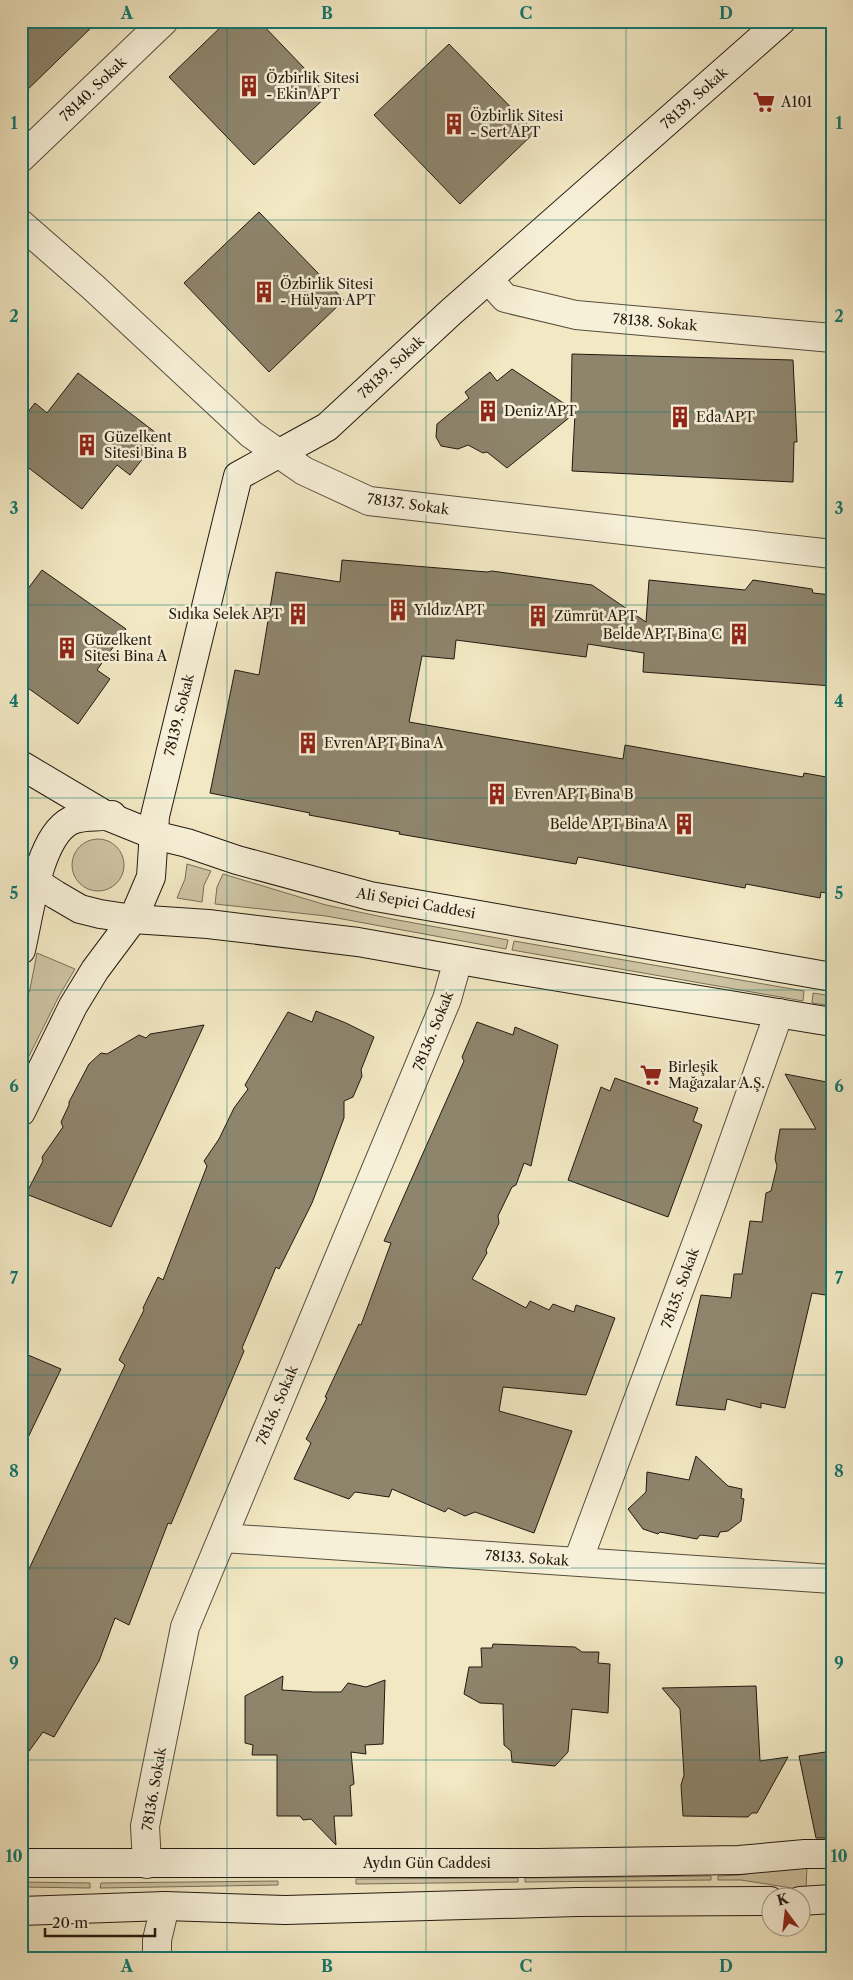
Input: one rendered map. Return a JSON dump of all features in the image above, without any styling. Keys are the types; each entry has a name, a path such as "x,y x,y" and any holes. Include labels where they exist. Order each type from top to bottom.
{"main road":[{"name":"78140. Sokak","path":"21,158 164,21"},
{"name":"78139. Sokak","path":"154,835 155,816 159,798 238,476 327,427 451,312 490,280 780,21"},
{"name":"78137. Sokak","path":"21,224 93,287 250,434 304,471 369,501 832,554"},
{"name":"78138. Sokak","path":"490,280 504,298 576,315 832,338"},
{"name":"Ali Sepici Caddesi","path":"21,765 108,816 154,835 188,843 237,860 370,896 832,977"},
{"path":"21,950 29,875 58,833 70,821 88,816 108,816 136,809 159,798"},
{"path":"21,1112 73,1006 95,970 133,919 151,877 154,835"},
{"path":"29,875 80,909 133,919 208,924 358,942 832,1022"},
{"name":"78136. Sokak","path":"148,1864 145,1826 185,1627 447,999 458,960"},
{"name":"78135. Sokak","path":"578,1561 713,1199 779,1013"},
{"name":"78133. Sokak","path":"223,1538 578,1561 614,1566 832,1579"},
{"name":"Aydın Gün Caddesi","path":"21,1863 148,1864 740,1860 805,1854 832,1854"},
{"path":"810,1900 832,1899"},
{"path":"21,1911 165,1906 285,1910 577,1902 760,1901"},
{"path":"157,1959 157,1940 165,1906"}],"shaded area":[{"path":"93,839 103,839 117,846 124,860 124,870 117,884 103,891 93,891 83,887 76,880 72,870 72,860 76,850 83,843"},
{"path":"187,864 211,871 204,885 202,902 177,898 185,879"},
{"path":"223,874 326,905 508,940 506,949 326,916 215,904 217,887"},
{"path":"514,941 804,991 803,1001 512,950"},
{"path":"37,953 75,969 59,996 21,1072 21,1017 30,989"},
{"path":"813,993 832,996 832,1006 812,1003"},
{"path":"805,1864 807,1866 806,1888 791,1888 741,1880 718,1880 718,1876 740,1875"},
{"path":"711,1876 711,1880 525,1882 525,1878"},
{"path":"518,1878 518,1882 356,1884 356,1879"},
{"path":"278,1881 278,1885 100,1888 101,1883"},
{"path":"21,1882 90,1883 90,1888 21,1887"}],"building":[{"path":"21,21 98,21 21,96"},
{"name":"Özbirlik Sitesi - Ekin APT","path":"227,21 259,21 329,94 254,165 169,77"},
{"name":"Özbirlik Sitesi - Sert APT","path":"449,44 535,132 460,204 374,115"},
{"name":"Özbirlik Sitesi - Hülyam APT","path":"259,212 344,300 269,372 184,283"},
{"name":"Eda APT","path":"572,354 793,360 797,442 794,442 793,482 572,471 575,413 507,468 487,452 483,453 468,445 458,449 441,446 436,437 437,424 469,398 465,392 490,372 497,381 512,369 571,408"},
{"name":"Güzelkent Sitesi Bina B","path":"78,373 160,436 130,475 117,465 82,509 21,462 21,421 35,403 47,413"},
{"path":"342,560 492,571 592,585 646,622 649,580 745,590 753,580 812,589 813,593 832,595 832,686 643,672 644,653 588,644 586,657 456,640 454,659 422,656 409,722 623,759 625,745 803,777 804,773 832,778 832,894 821,892 820,898 746,884 745,888 578,857 576,864 399,834 400,832 309,815 310,813 210,793 235,670 259,675 276,572 340,582"},
{"name":"Güzelkent Sitesi Bina A","path":"42,570 126,629 97,670 110,679 78,724 21,683 21,598"},
{"path":"316,1011 374,1037 361,1070 362,1076 353,1097 344,1101 344,1118 312,1203 279,1269 276,1267 242,1348 244,1351 171,1524 168,1523 129,1625 115,1618 99,1661 54,1737 43,1732 21,1762 21,1586 125,1365 119,1360 144,1310 143,1308 158,1277 163,1280 207,1166 204,1161 219,1139 234,1108 248,1089 245,1085 288,1012 312,1022"},
{"path":"477,1022 513,1035 515,1027 558,1045 531,1166 524,1163 516,1185 512,1187 498,1216 499,1223 486,1250 487,1253 472,1279 526,1308 530,1301 549,1310 553,1304 574,1312 576,1305 615,1318 586,1395 503,1387 499,1411 572,1431 534,1533 475,1512 465,1516 448,1508 445,1512 392,1489 389,1497 355,1492 349,1499 294,1479 311,1443 306,1439 327,1398 325,1397 359,1324 361,1325 391,1243 384,1241 464,1061 462,1057"},
{"path":"204,1025 111,1227 26,1194 43,1161 42,1157 63,1127 61,1122 69,1102 89,1064 101,1053 107,1054 139,1035 146,1038 150,1034"},
{"path":"785,1074 832,1083 832,1296 812,1293 785,1408 761,1403 761,1408 727,1399 725,1410 676,1405 701,1295 731,1298 734,1274 742,1274 750,1221 762,1222 766,1193 771,1191 777,1166 775,1159 780,1129 816,1129"},
{"path":"615,1078 698,1108 693,1121 702,1125 668,1217 568,1180 601,1087 610,1091"},
{"path":"21,1352 61,1369 21,1452"},
{"path":"696,1456 728,1486 742,1489 741,1498 744,1499 741,1521 728,1531 720,1532 718,1537 700,1535 697,1539 660,1532 658,1534 643,1529 628,1509 646,1492 647,1472 689,1480"},
{"path":"493,1644 575,1647 582,1652 599,1652 598,1663 610,1664 608,1713 572,1709 568,1752 555,1766 512,1762 511,1751 504,1745 503,1704 480,1703 464,1694 469,1667 482,1667 481,1648 492,1648"},
{"path":"283,1676 282,1690 314,1692 341,1692 348,1683 366,1687 385,1680 383,1744 365,1745 366,1754 351,1752 354,1784 350,1786 352,1816 334,1816 336,1845 311,1819 303,1820 300,1816 277,1816 277,1755 252,1755 253,1745 245,1743 245,1696"},
{"path":"756,1686 760,1761 788,1757 757,1813 752,1813 748,1817 683,1816 681,1785 684,1775 680,1709 662,1688"},
{"path":"832,1751 832,1838 816,1838 799,1756"}],"place":[{"name":"Özbirlik Sitesi - Ekin APT","path":"249,86"},
{"name":"A101","path":"764,102"},
{"name":"Özbirlik Sitesi - Sert APT","path":"454,124"},
{"name":"Özbirlik Sitesi - Hülyam APT","path":"264,292"},
{"name":"Deniz APT","path":"488,411"},
{"name":"Eda APT","path":"680,417"},
{"name":"Güzelkent Sitesi Bina B","path":"87,445"},
{"name":"Yıldız APT","path":"398,610"},
{"name":"Sıdıka Selek APT","path":"298,614"},
{"name":"Zümrüt APT","path":"538,616"},
{"name":"Belde APT Bina C","path":"739,634"},
{"name":"Güzelkent Sitesi Bina A","path":"67,648"},
{"name":"Evren APT Bina A","path":"308,743"},
{"name":"Evren APT Bina B","path":"497,794"},
{"name":"Belde APT Bina A","path":"684,824"},
{"name":"Birleşik Mağazalar A.Ş.","path":"651,1075"}]}
